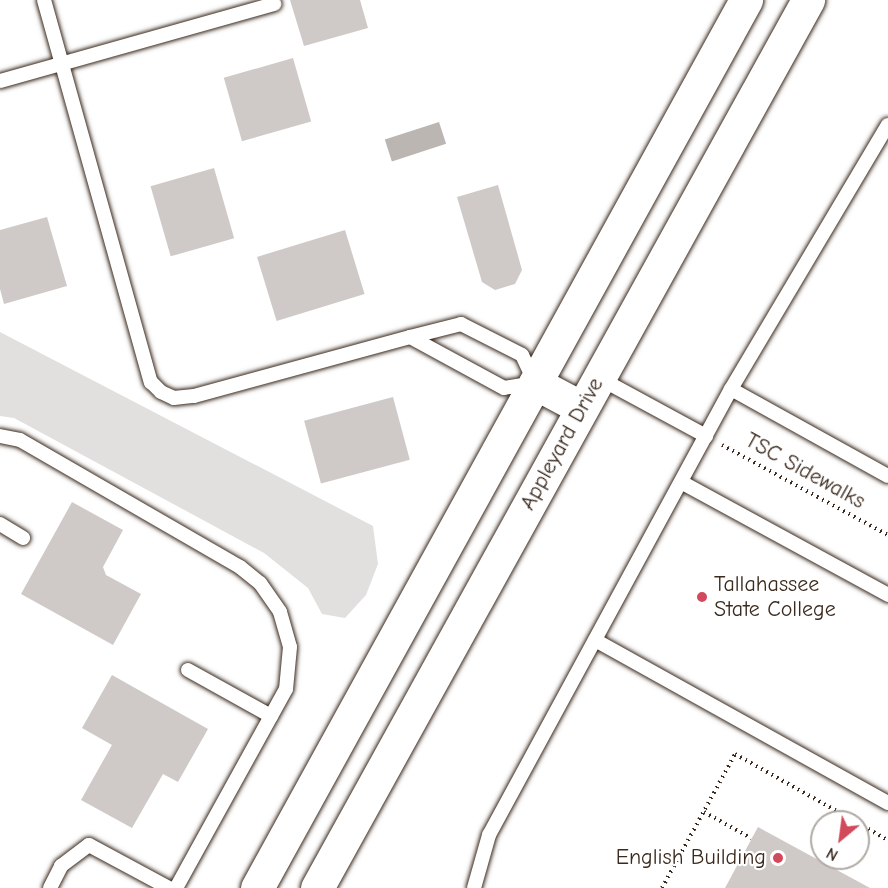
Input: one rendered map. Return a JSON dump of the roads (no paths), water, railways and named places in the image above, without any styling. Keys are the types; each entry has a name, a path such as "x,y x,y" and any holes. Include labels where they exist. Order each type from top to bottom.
{"main road":[{"path":"257,888 746,0"},
{"name":"Appleyard Drive","path":"317,888 808,0"},
{"path":"535,383 582,408"}],"lane":[{"path":"44,0 151,382 161,392 174,398 194,396 410,337 461,324 522,355 535,383 504,388 410,337"},
{"path":"0,81 273,4"},
{"path":"474,888 489,835 731,389 886,132"},
{"path":"599,378 706,436"},
{"path":"731,389 888,476"},
{"path":"0,436 20,440 240,567 260,583 280,612 290,647 286,689 176,888"},
{"path":"681,482 888,595"},
{"path":"0,524 23,538"},
{"path":"595,640 888,803"},
{"path":"188,670 271,716"},
{"path":"50,888 61,866 89,845 169,888"}],"place":[{"name":"Tallahassee State College","path":"702,597"},
{"name":"English Building","path":"778,858"}]}
